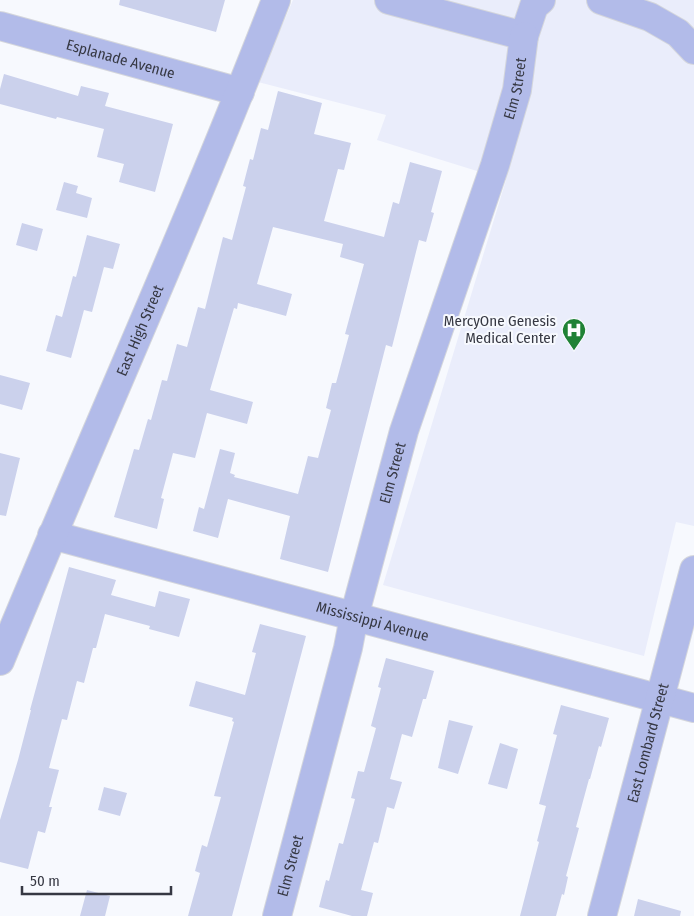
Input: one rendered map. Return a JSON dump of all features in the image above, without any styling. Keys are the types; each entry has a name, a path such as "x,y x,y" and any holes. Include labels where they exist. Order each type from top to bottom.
{"street":[{"name":"East High Street","path":"0,661 240,92 276,0"},
{"path":"389,0 524,36"},
{"name":"Elm Street","path":"277,916 348,648 354,616 404,431 495,165 517,90 524,36 534,6 540,0"},
{"path":"601,0 650,17 678,32 694,50"},
{"name":"Esplanade Avenue","path":"0,26 240,92"},
{"name":"Mississippi Avenue","path":"52,535 694,708"},
{"name":"East Lombard Street","path":"602,916 694,570"}],"shaded area":[{"name":"MercyOne Genesis Medical Center","path":"293,0 694,0 694,526 676,522 644,656 383,585 506,180 377,140 386,115 258,82"}],"building":[{"path":"120,0 225,0 216,32 119,5"},
{"path":"4,74 78,96 81,86 109,93 105,106 173,124 155,192 119,182 124,164 97,157 104,129 0,104 0,89"},
{"path":"278,91 322,103 314,134 351,143 344,170 338,169 324,221 384,237 393,202 399,204 410,162 442,171 431,212 434,213 426,242 419,240 392,347 386,345 328,572 280,559 290,516 228,499 218,538 193,531 199,507 204,509 220,449 235,453 230,473 235,475 234,477 298,494 308,456 318,458 331,410 326,408 332,383 336,383 349,335 345,334 364,264 340,257 343,244 273,227 257,284 292,294 286,316 238,303 237,309 234,308 210,390 253,402 247,424 207,413 195,458 173,453 161,498 164,499 157,529 114,517 134,449 139,450 148,419 151,420 162,380 167,381 177,344 187,347 198,307 205,309 223,237 232,240 246,187 243,186 250,159 253,160 261,128 268,130"},
{"path":"64,182 78,186 76,193 92,198 87,218 56,210"},
{"path":"22,223 43,229 37,251 16,245"},
{"path":"87,235 120,244 113,269 104,267 92,312 84,310 71,358 46,351 56,315 62,317 73,276 76,277"},
{"path":"0,375 30,383 22,410 0,404"},
{"path":"0,453 20,458 6,516 0,515"},
{"path":"69,567 116,580 111,595 155,607 159,591 190,599 179,637 149,629 150,626 105,614 96,648 93,648 84,683 77,681 67,720 62,719 49,768 59,770 49,807 52,807 45,833 38,831 28,869 0,862 0,820 18,760"},
{"path":"260,624 306,636 232,916 188,916 200,873 195,871 202,845 207,847 221,797 214,796 234,722 232,721 233,718 189,706 196,681 245,695 256,653 252,652"},
{"path":"386,658 434,671 426,699 423,699 412,737 402,734 390,779 402,782 394,809 387,807 378,843 374,842 361,890 373,893 367,916 352,916 319,907 326,880 329,881 339,843 343,844 355,799 351,798 358,771 364,772 376,728 371,726 381,688 378,687"},
{"path":"561,705 609,718 576,827 579,828 566,876 568,877 564,895 562,894 556,916 520,916 546,806 539,804 557,735 553,734"},
{"path":"449,720 473,726 458,774 438,768"},
{"path":"500,743 518,749 507,789 488,784"},
{"path":"104,787 127,793 120,816 98,810"},
{"path":"87,890 110,896 105,916 80,916"},
{"path":"638,899 681,911 680,916 634,916"}],"place":[{"name":"MercyOne Genesis Medical Center","path":"574,351"}]}
